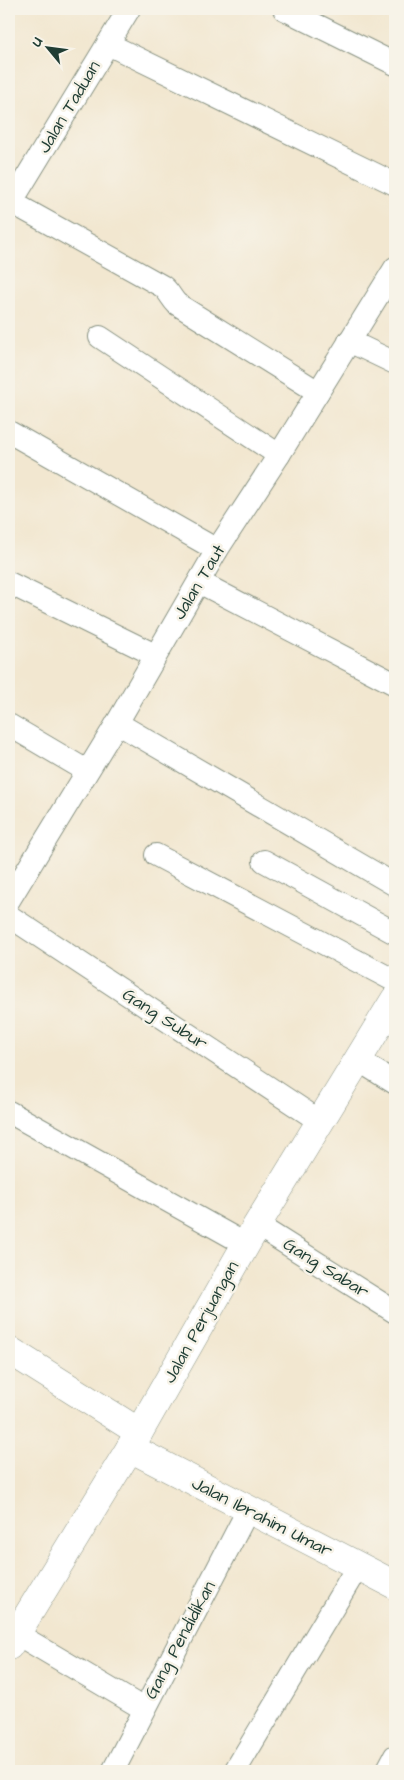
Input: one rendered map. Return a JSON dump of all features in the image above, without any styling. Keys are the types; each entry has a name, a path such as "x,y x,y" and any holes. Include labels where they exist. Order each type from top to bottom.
{"street":[{"name":"Jalan Taduan","path":"10,204 129,9"},
{"path":"284,9 395,64"},
{"path":"108,44 395,184"},
{"path":"10,204 162,286 177,304 318,392"},
{"name":"Jalan Taut","path":"9,900 87,772 217,550 279,455 395,268"},
{"path":"100,337 279,455"},
{"path":"349,341 395,363"},
{"path":"9,432 217,550"},
{"path":"199,582 395,684"},
{"path":"9,583 155,655"},
{"path":"116,723 395,885"},
{"path":"9,725 87,772"},
{"path":"156,855 395,981"},
{"path":"264,861 395,933"},
{"name":"Gang Subur","path":"9,916 321,1122"},
{"name":"Jalan Perjuangan","path":"11,1643 134,1440 251,1234 395,999"},
{"path":"358,1060 395,1083"},
{"name":"Gang Sabar","path":"9,1112 251,1234 395,1312"},
{"name":"Jalan Ibrahim Umar","path":"9,1350 134,1440 248,1510 395,1585"},
{"name":"Gang Pendidikan","path":"113,1771 248,1510"},
{"path":"235,1771 358,1566"},
{"path":"11,1643 144,1709"},
{"path":"386,1771 395,1756"}]}
